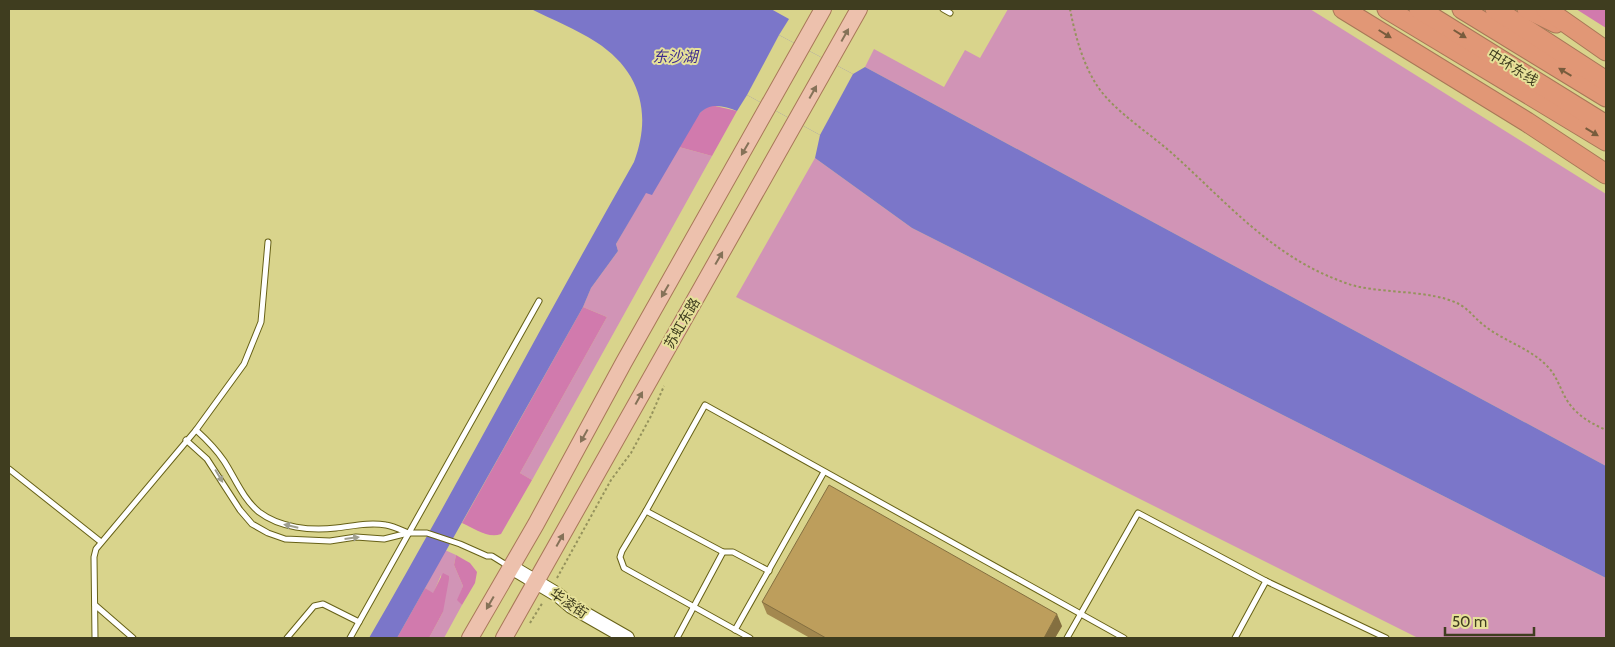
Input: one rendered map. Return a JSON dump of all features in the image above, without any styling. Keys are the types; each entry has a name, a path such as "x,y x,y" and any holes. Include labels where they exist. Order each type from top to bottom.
{"highway":[{"path":"1343,9 1527,122 1606,174"},
{"path":"1374,9 1483,86 1527,122"},
{"path":"1387,9 1606,141"},
{"name":"中环东线","path":"1419,9 1606,125"},
{"name":"中环东线","path":"1462,9 1606,97"},
{"path":"1495,9 1522,16 1589,40"},
{"path":"1546,9 1606,51"},
{"path":"1522,16 1606,81"}],"main road":[{"path":"470,638 823,9"},
{"name":"苏虹东路","path":"504,638 797,122 859,9"}],"street":[{"name":"华凌街","path":"511,567 558,595 571,606 627,638"}],"lane":[{"path":"944,9 950,13"},
{"path":"96,638 94,557 96,549 196,430 244,364 261,322 268,242"},
{"path":"350,638 539,300"},
{"path":"750,638 624,568 621,563 622,550 705,405 1124,638"},
{"path":"196,430 214,447 246,498 259,512 275,521 292,527 311,529 355,525 387,525 408,533"},
{"path":"186,440 207,459 240,510 252,524 268,533 285,539 330,542 356,537 384,539 408,533 428,533 487,556 492,556 511,567"},
{"path":"9,469 100,542"},
{"path":"735,630 824,472"},
{"path":"646,511 723,552 732,552 769,571"},
{"path":"1067,638 1138,513 1266,581 1386,638"},
{"path":"677,638 723,552"},
{"path":"1235,638 1266,581"},
{"path":"287,638 314,606 318,604 323,604 359,622"},
{"path":"95,605 133,638"}],"path":[{"path":"1070,9 1080,46 1090,73 1099,88 1110,100 1174,154 1233,212 1266,239 1298,261 1358,287 1434,297 1458,303 1488,329 1537,357 1555,376 1564,396 1574,410 1588,421 1606,430"}],"shaded area":[{"path":"1008,9 1310,9 1606,194 1606,466 865,67 874,49 944,87 965,50 980,58"},
{"path":"1576,9 1606,9 1606,28"},
{"path":"711,105 737,111 712,156 679,147 696,118 705,108"},
{"path":"679,147 712,156 532,480 520,473 607,317 583,307 591,288 618,251 616,244 646,192 652,194"},
{"path":"815,158 912,228 1606,578 1606,638 1418,638 736,297"},
{"path":"583,307 607,317 520,473 532,480 501,534 486,534 462,523"},
{"path":"445,550 456,555 454,565 463,586 458,600 462,605 444,638 429,638 443,612 441,575 433,594 425,588"},
{"path":"456,555 470,563 477,572 475,583 462,605 457,600 463,586 454,565"},
{"path":"443,573 449,576 449,579 443,612 429,638 397,638 425,588 433,593"}],"water":[{"name":"东沙湖","path":"531,9 771,9 789,19 779,35 853,74 865,67 1606,466 1606,578 912,228 815,158 820,135 747,95 737,111 713,106 700,113 652,195 646,193 616,244 618,251 591,288 583,307 397,638 369,638 634,162 639,144 642,111 639,95 633,80 623,66 596,42"}],"pier":[{"path":"779,35 853,74 820,135 747,95"}],"building":[{"path":"829,485 1057,614 1044,638 826,638 762,602"}]}
